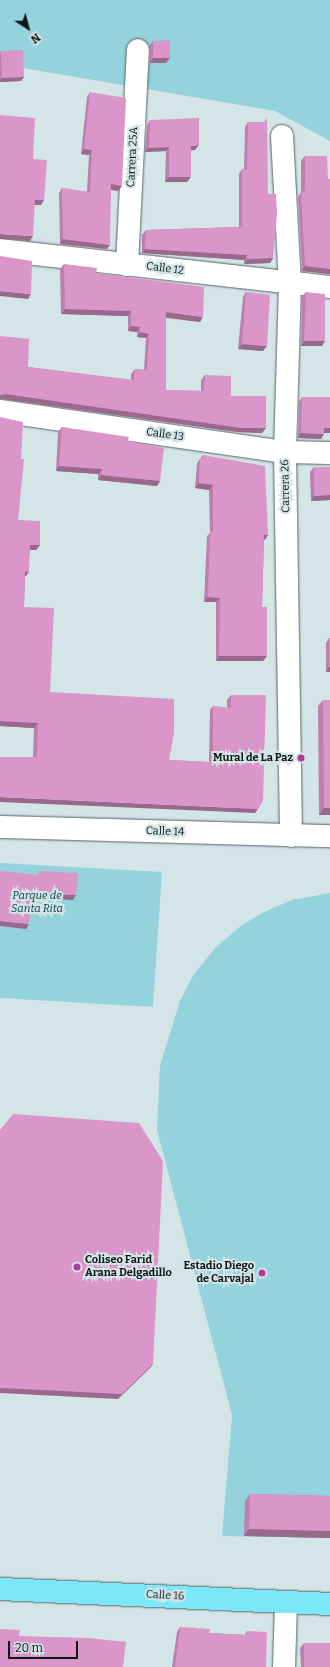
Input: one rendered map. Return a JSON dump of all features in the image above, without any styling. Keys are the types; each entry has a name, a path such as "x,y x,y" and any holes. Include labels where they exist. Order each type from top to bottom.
{"highway":[{"name":"Calle 16","path":"0,1589 330,1604"}],"street":[{"name":"Carrera 25A","path":"127,265 138,50"},
{"name":"Carrera 26","path":"282,136 290,284 285,452 291,836"},
{"name":"Calle 12","path":"0,250 290,284 330,287"},
{"name":"Calle 13","path":"0,411 285,452 330,453"},
{"name":"Calle 14","path":"0,827 330,836"},
{"path":"284,1667 286,1602"}],"green space":[{"path":"0,0 330,0 330,141 275,111 0,64"},
{"name":"Parque de Santa Rita","path":"0,863 162,872 153,1007 0,998"},
{"name":"Estadio Diego de Carvajal","path":"330,893 330,1538 222,1536 232,1415 157,1130 160,1066 180,1001 194,974 216,947 242,925 264,912 292,900"}],"building":[{"path":"170,40 170,58 153,58 153,41"},
{"path":"23,50 24,77 2,78 1,51"},
{"path":"90,92 126,98 122,186 111,184 110,245 63,239 62,188 90,192 92,150 84,149"},
{"path":"0,115 35,118 33,159 47,160 44,200 35,200 33,236 0,234"},
{"path":"199,118 199,145 191,146 191,177 169,177 169,147 149,148 150,120"},
{"path":"267,118 268,194 276,194 277,214 273,258 247,259 247,255 145,249 146,230 242,227 242,169 247,170 248,122 264,122"},
{"path":"305,156 327,156 328,179 330,179 330,269 305,266 301,192 305,191"},
{"path":"0,256 32,261 31,294 0,291"},
{"path":"64,264 97,268 96,273 204,287 203,317 166,312 166,390 204,391 205,375 231,376 231,396 266,396 266,428 241,428 5,394 0,395 0,336 29,339 28,367 134,380 135,369 147,370 149,334 140,332 140,327 131,326 131,311 65,309"},
{"path":"246,292 270,295 267,346 242,344"},
{"path":"306,292 325,294 325,341 304,341"},
{"path":"302,397 330,397 330,428 324,428 324,434 301,433"},
{"path":"0,417 23,422 21,459 24,459 18,520 40,521 40,545 30,545 29,572 25,571 24,607 54,608 50,692 174,699 174,733 169,760 213,762 213,706 231,708 231,695 266,695 263,801 258,809 0,797 0,757 37,757 38,723 0,721"},
{"path":"62,427 129,437 128,441 164,448 160,481 101,475 102,469 59,466"},
{"path":"203,455 265,466 268,535 264,535 262,607 267,607 267,656 219,656 220,598 208,597 210,532 213,532 213,485 199,483 200,458 203,458"},
{"path":"314,467 330,467 330,495 314,496"},
{"path":"330,638 330,667 329,667"},
{"path":"323,700 330,700 330,808 324,808"},
{"path":"0,871 38,875 39,871 78,873 76,895 31,893 29,924 0,921"},
{"name":"Coliseo Farid Arana Delgadillo","path":"13,1114 139,1123 163,1161 153,1364 122,1394 0,1388 0,1130"},
{"path":"250,1494 330,1496 330,1531 249,1529"},
{"path":"180,1627 210,1629 209,1633 247,1635 247,1631 267,1632 266,1667 175,1667"},
{"path":"0,1629 20,1630 19,1636 88,1638 126,1642 123,1667 0,1667"},
{"path":"304,1643 330,1643 330,1667 304,1667"}],"place":[{"name":"Mural de La Paz","path":"301,758"},
{"name":"Coliseo Farid Arana Delgadillo","path":"77,1267"},
{"name":"Estadio Diego de Carvajal","path":"262,1273"}]}
